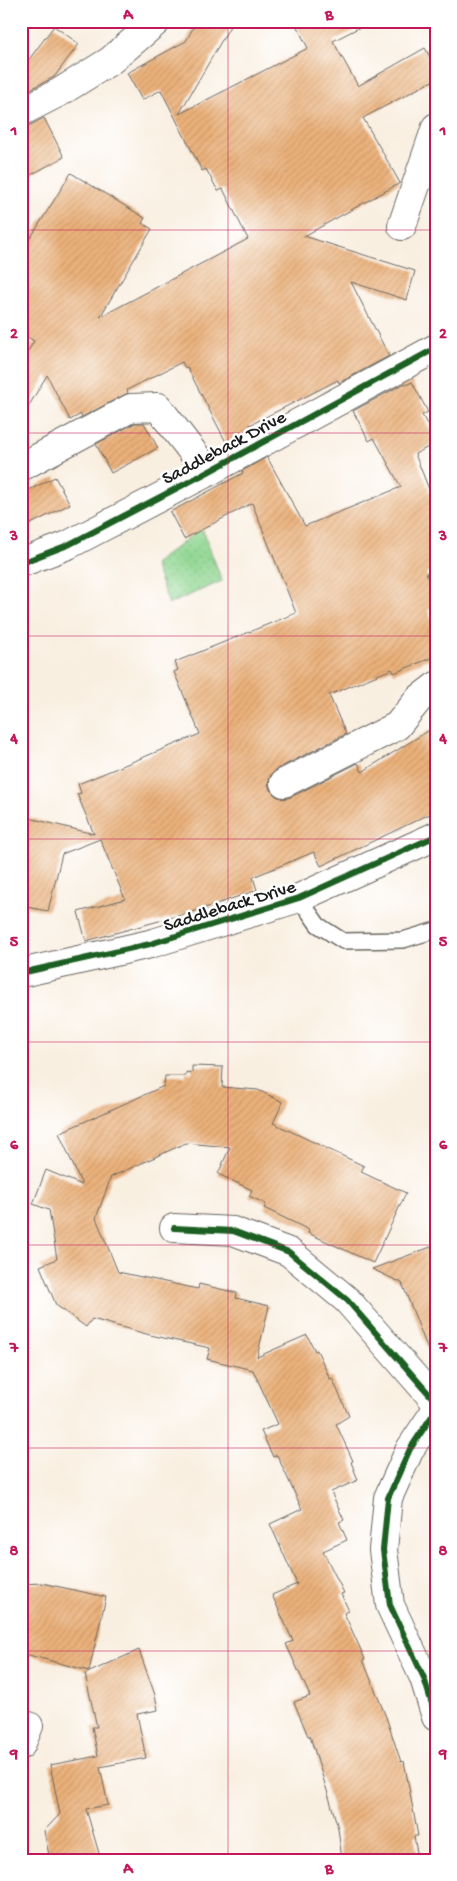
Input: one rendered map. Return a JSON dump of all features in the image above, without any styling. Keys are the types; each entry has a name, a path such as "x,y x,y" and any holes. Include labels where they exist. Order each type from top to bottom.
{"street":[{"path":"21,112 60,92 110,61 157,21"},
{"path":"402,226 436,127"},
{"name":"Saddleback Drive","path":"21,564 68,545 208,472 436,348"},
{"path":"21,467 131,408 158,407 208,472"},
{"path":"284,783 397,726 419,699 436,686"},
{"name":"Saddleback Drive","path":"21,973 150,944 299,898 436,836"},
{"path":"174,1228 233,1231 289,1252 347,1300 436,1402"},
{"path":"436,1410 410,1450 388,1498 383,1550 390,1605 424,1678 436,1717"}],"lane":[{"path":"299,898 318,926 342,941 404,940 436,930"}],"green space":[{"path":"202,528 222,581 169,604 154,564"}],"building":[{"path":"197,21 233,21 179,114 308,48 294,21 372,21 333,41 358,86 425,48 436,68 436,79 363,118 400,183 304,236 415,271 407,300 351,282 389,356 339,383 338,380 250,425 252,430 227,444 187,367 185,368 182,362 127,390 128,393 82,417 81,414 70,420 47,375 21,419 21,363 34,341 21,333 21,253 71,173 145,218 142,223 152,229 100,317 248,239 223,189 218,191 206,169 202,171 161,90 142,100 127,73 186,41"},
{"path":"54,26 79,44 54,77 21,94 21,70"},
{"path":"44,118 64,157 21,180 21,130"},
{"path":"412,382 428,412 422,415 436,440 436,443 415,454 436,507 436,569 426,573 436,598 436,607 428,610 436,631 436,656 394,673 392,669 329,695 346,734 277,769 271,775 268,783 270,790 276,796 283,799 291,797 358,763 362,772 436,726 436,811 321,866 314,852 253,877 257,890 199,910 86,941 78,912 125,899 100,839 62,854 48,911 21,906 21,816 94,834 77,794 81,793 78,784 200,734 174,672 178,670 175,662 296,613 252,503 184,539 170,512 243,473 242,471 267,457 305,526 401,487 374,438 369,441 353,411 405,383 406,385"},
{"path":"135,423 144,423 158,448 111,473 96,444"},
{"path":"55,477 70,504 21,529 21,494"},
{"path":"192,1066 223,1067 222,1087 258,1090 283,1102 273,1123 364,1166 361,1172 406,1193 373,1263 308,1233 309,1230 264,1208 266,1204 249,1196 252,1190 218,1174 230,1147 186,1143 111,1177 96,1218 118,1272 198,1289 199,1284 237,1293 236,1298 269,1306 257,1357 307,1335 315,1351 317,1350 330,1379 332,1378 349,1416 336,1424 353,1461 351,1462 358,1480 331,1492 344,1520 339,1522 347,1540 323,1551 344,1593 341,1594 349,1611 344,1613 365,1659 363,1660 386,1717 401,1762 404,1761 418,1836 414,1836 417,1853 377,1860 342,1860 338,1828 329,1797 310,1736 308,1736 294,1702 310,1696 286,1644 293,1641 272,1595 297,1584 270,1524 302,1509 277,1455 273,1457 261,1431 278,1424 253,1370 207,1359 210,1348 150,1335 92,1319 86,1327 56,1305 40,1266 57,1259 49,1210 33,1204 46,1170 82,1185 59,1133 164,1086 165,1076 186,1076 186,1072 192,1073"},
{"path":"436,1245 436,1365 434,1365 402,1283 372,1269"},
{"path":"42,1583 106,1597 89,1671 21,1653 21,1584"},
{"path":"139,1650 155,1695 158,1710 137,1714 146,1758 100,1767 108,1805 86,1809 101,1860 50,1860 44,1831 60,1814 50,1765 98,1756 92,1727 97,1727 85,1674"}],"cycle path":[{"path":"21,563 68,545 208,472 436,348"},
{"path":"21,973 150,944 299,898 436,836"},
{"path":"174,1228 233,1231 289,1252 347,1300 436,1402"},
{"path":"436,1410 410,1449 388,1498 383,1550 390,1605 424,1678 436,1717"}]}
